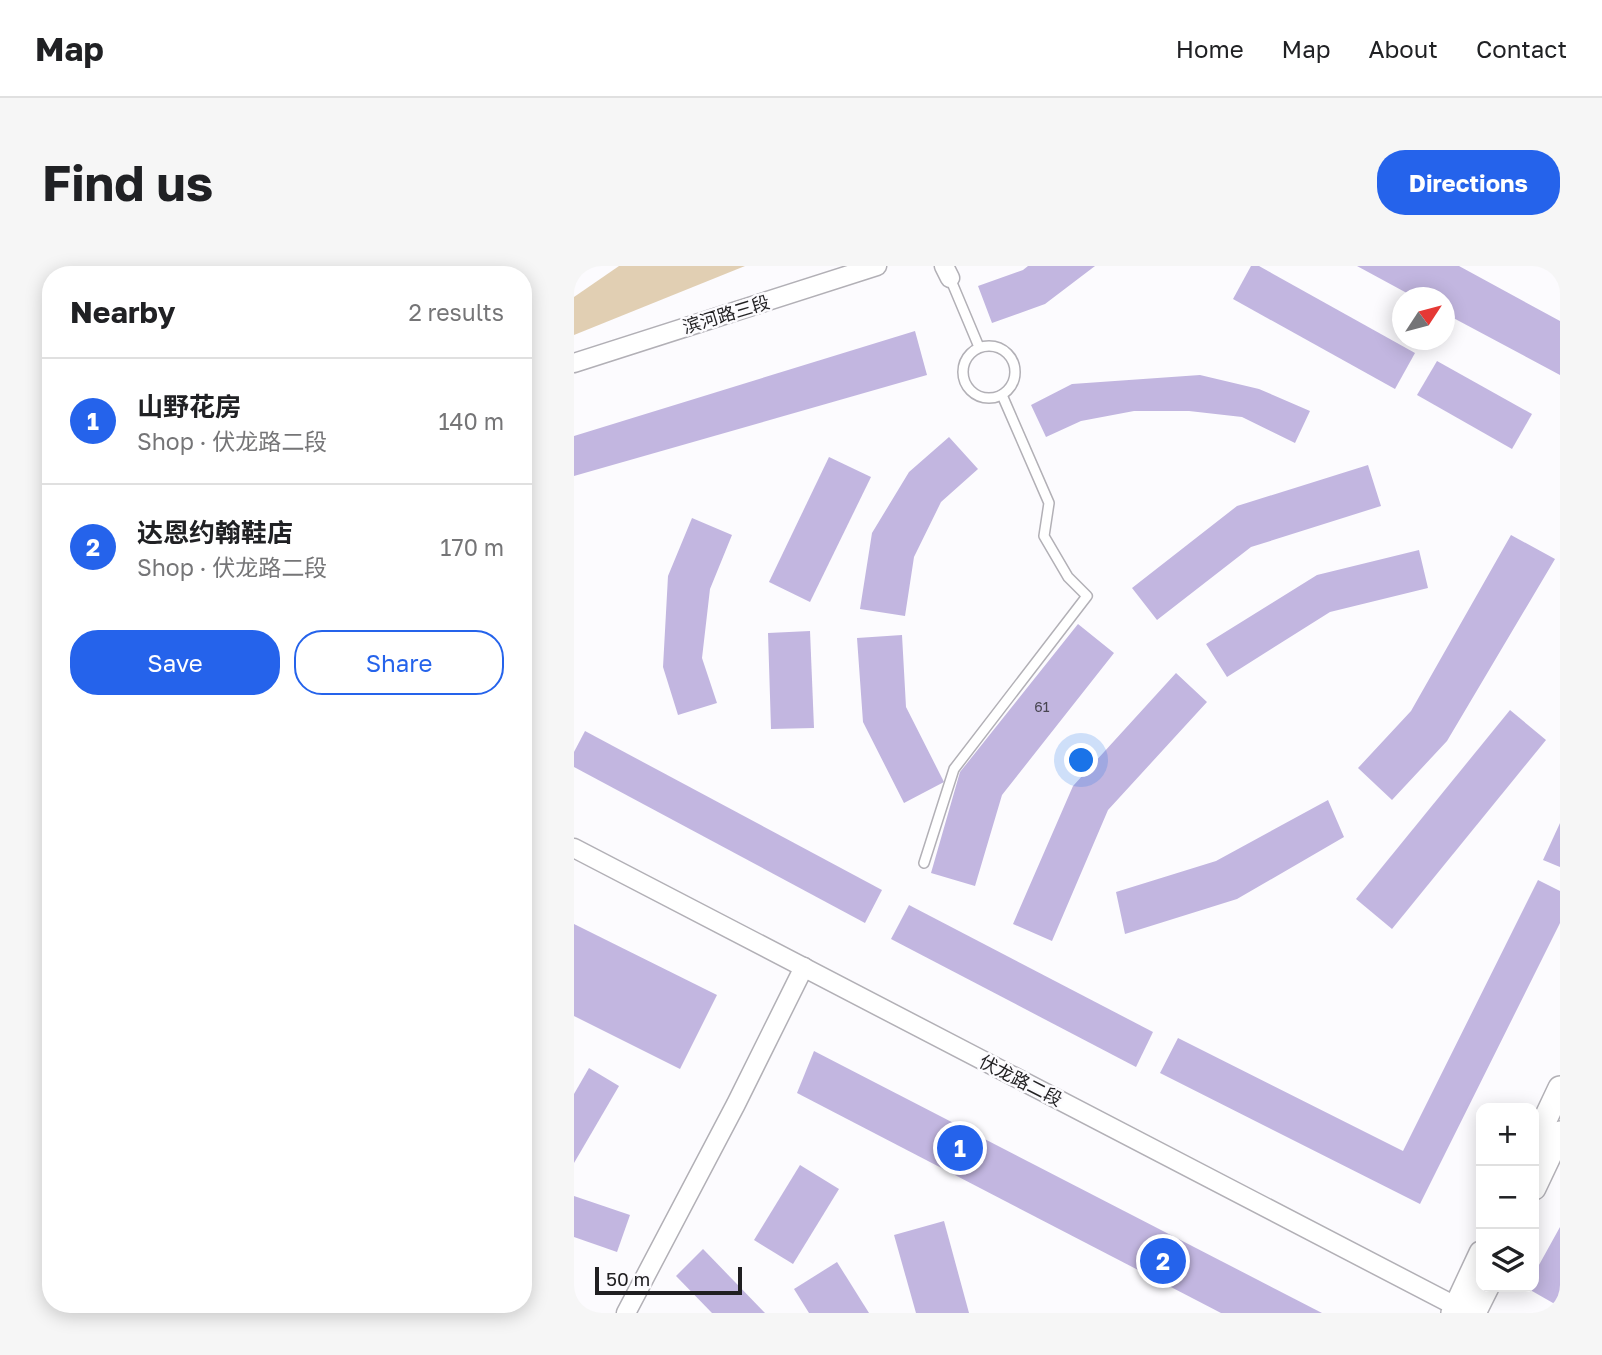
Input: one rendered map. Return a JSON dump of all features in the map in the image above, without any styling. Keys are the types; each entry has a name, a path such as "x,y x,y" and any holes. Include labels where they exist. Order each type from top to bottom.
{"street":[{"name":"滨河路三段","path":"574,363 877,266"},
{"name":"伏龙路二段","path":"574,848 1463,1311"},
{"path":"626,1313 736,1104 803,967"},
{"path":"1539,1132 1560,1088"},
{"path":"1539,1177 1560,1133"},
{"path":"1463,1311 1476,1269"},
{"path":"1463,1311 1482,1292"}],"lane":[{"path":"947,272 979,347"},
{"path":"996,346 1011,356 1015,364 1014,382 1002,395 985,398 971,390 966,383 963,375 966,359 979,347 996,346"},
{"path":"924,863 954,769 1087,596 1068,577 1044,536 1049,503 1002,395"}],"shaded area":[{"path":"619,266 745,266 574,335 574,297"}],"building":[{"path":"1028,266 1095,266 1045,304 992,323 978,286"},
{"path":"1251,266 1259,266 1392,340 1392,350 1410,350 1415,353 1395,389 1233,299"},
{"path":"1357,266 1459,266 1560,321 1560,375 1455,319 1455,287 1396,287"},
{"path":"915,331 927,375 574,476 574,436"},
{"path":"1437,361 1532,414 1512,449 1417,395"},
{"path":"1200,375 1259,389 1310,411 1295,443 1242,417 1189,411 1134,411 1081,421 1046,437 1031,405 1072,384"},
{"path":"949,437 978,469 941,502 914,557 905,616 860,609 872,533 909,472"},
{"path":"829,457 871,477 810,602 769,582"},
{"path":"1368,465 1381,506 1251,547 1157,620 1132,588 1237,506"},
{"path":"692,518 732,535 710,589 702,658 717,703 678,715 663,667 668,576"},
{"path":"1511,535 1555,559 1447,741 1392,800 1358,768 1411,711"},
{"path":"1419,550 1428,588 1330,612 1227,677 1206,644 1317,575"},
{"path":"1078,624 1114,653 1002,795 975,886 931,873 960,772"},
{"path":"810,631 814,728 771,729 768,633"},
{"path":"902,635 906,707 944,782 904,803 863,722 857,638"},
{"path":"1176,673 1207,702 1108,810 1052,941 1013,924 1073,786"},
{"path":"1510,710 1546,740 1392,929 1356,899"},
{"path":"585,731 882,890 865,923 574,767 574,752"},
{"path":"1328,800 1344,837 1237,899 1125,934 1116,892 1216,861"},
{"path":"1560,823 1560,867 1543,860"},
{"path":"1538,880 1560,891 1560,923 1420,1204 1160,1073 1178,1038 1403,1151"},
{"path":"909,905 1153,1032 1136,1067 891,939"},
{"path":"574,924 717,995 680,1069 574,1016"},
{"path":"814,1051 1322,1313 1221,1313 797,1093"},
{"path":"589,1068 619,1086 574,1163 574,1094"},
{"path":"800,1165 839,1189 793,1264 754,1240"},
{"path":"574,1196 630,1215 617,1252 574,1237"},
{"path":"944,1221 969,1313 916,1313 894,1235"},
{"path":"1560,1227 1560,1307 1534,1292 1539,1292 1539,1265"},
{"path":"703,1249 765,1313 712,1313 676,1276"},
{"path":"837,1262 869,1313 809,1313 794,1289"}],"place":[{"name":"山野花房","path":"960,1148"},
{"name":"达恩约翰鞋店","path":"1163,1261"}]}
